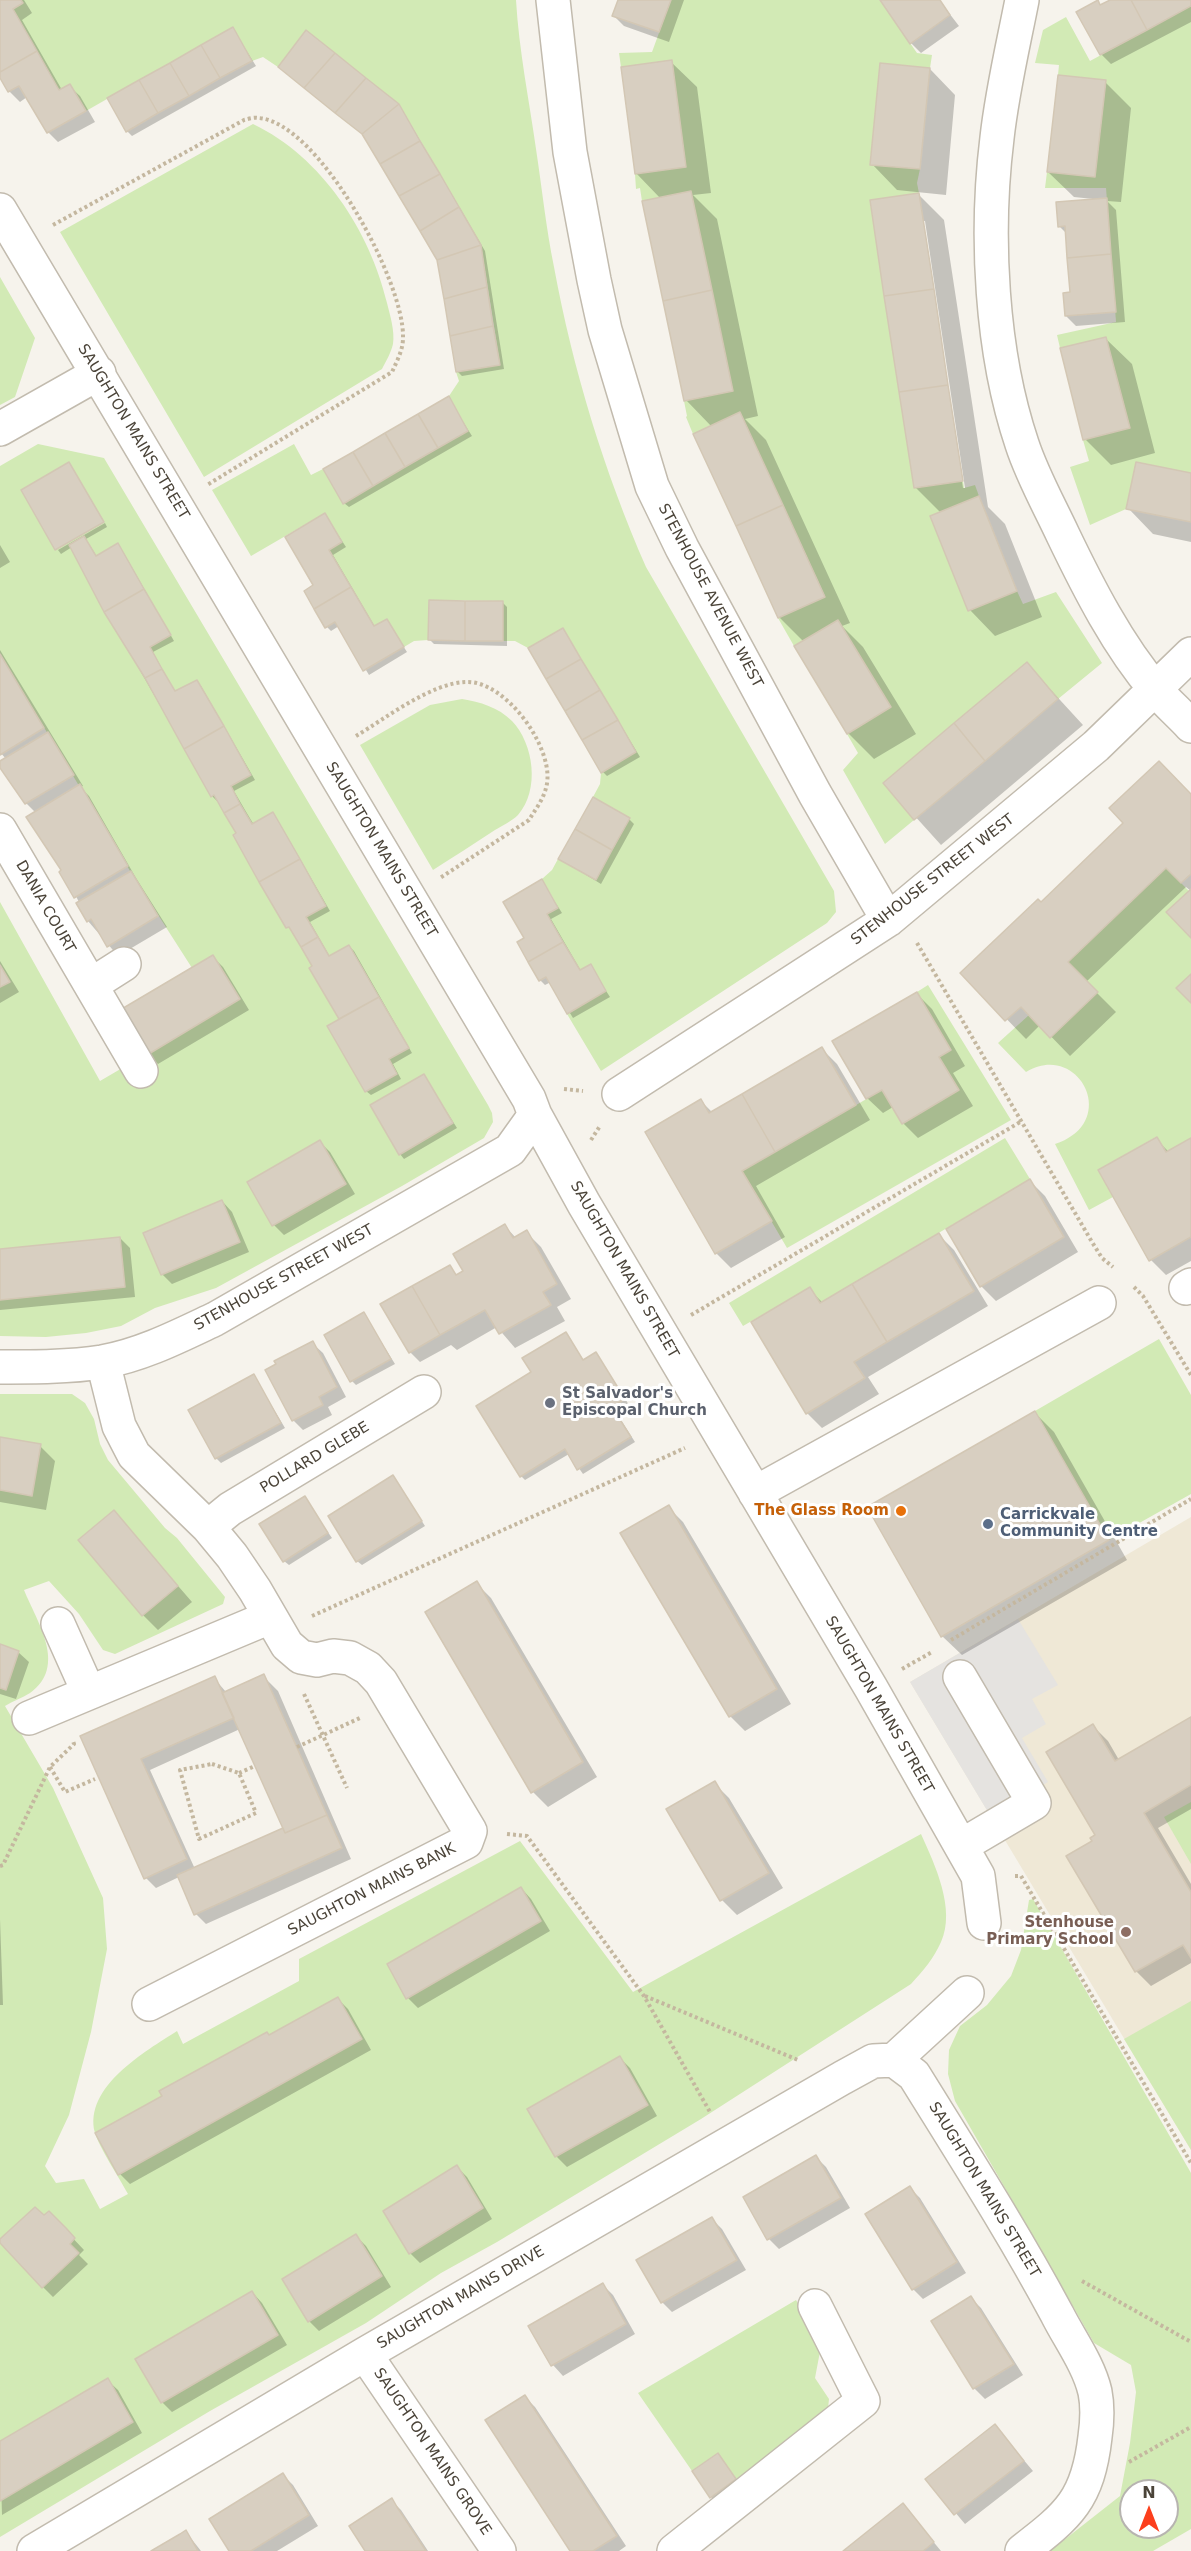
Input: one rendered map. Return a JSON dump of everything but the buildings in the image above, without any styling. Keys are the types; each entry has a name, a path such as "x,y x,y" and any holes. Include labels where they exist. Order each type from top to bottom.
{"street":[{"name":"STENHOUSE AVENUE WEST","path":"553,0 570,152 594,280 605,330 652,486 682,548 815,794 894,915"},
{"path":"1022,0 1001,107 992,180 991,220 998,332 1007,392 1022,446 1080,571 1113,629 1155,689 1191,726"},
{"name":"SAUGHTON MAINS STREET","path":"0,210 529,1099 660,1334 871,1688 978,1876 984,1923"},
{"path":"0,429 99,373"},
{"name":"STENHOUSE STREET WEST","path":"620,1094 865,937 894,915 1096,746 1191,654"},
{"name":"DANIA COURT","path":"0,830 141,1071"},
{"path":"91,985 124,964"},
{"name":"STENHOUSE STREET WEST","path":"0,1367 103,1362 172,1339 215,1319 510,1150 536,1115"},
{"path":"755,1493 1099,1302"},
{"path":"103,1362 119,1426 134,1455 208,1527 232,1556 287,1645 301,1657"},
{"name":"POLLARD GLEBE","path":"208,1527 230,1509 424,1392"},
{"path":"58,1623 88,1691"},
{"path":"28,1718 88,1691 274,1624"},
{"name":"SAUGHTON MAINS BANK","path":"149,2004 466,1842 470,1831 381,1682 368,1668 350,1658 333,1656 317,1660 301,1657"},
{"path":"960,1677 1034,1803 961,1846"},
{"path":"894,2060 967,1993"},
{"name":"SAUGHTON MAINS STREET","path":"894,2060 914,2075 1021,2248 1083,2363 1095,2391 1097,2418 1092,2459 1084,2488 1071,2510 1022,2551"},
{"name":"SAUGHTON MAINS DRIVE","path":"34,2551 365,2354 842,2078 873,2061 894,2060"},
{"path":"674,2551 862,2401 815,2306"},
{"name":"SAUGHTON MAINS GROVE","path":"365,2354 499,2551"}],"path":[{"path":"20,243 244,120 257,117 272,121 316,156 366,226 391,282 401,320 403,338 400,356 392,372 176,504"},
{"path":"325,755 432,691 466,682 482,684 497,692 512,703 526,720 536,738 547,772 547,787 529,820 409,898"},
{"path":"894,915 1022,1121 1102,1258 1117,1270"},
{"path":"660,1334 1022,1121"},
{"path":"1130,1283 1143,1296 1191,1376"},
{"path":"1099,1302 1188,1287"},
{"path":"274,1624 719,1433"},
{"path":"951,1641 1191,1499"},
{"path":"871,1688 941,1647"},
{"path":"301,1657 296,1677 347,1788"},
{"path":"297,1748 393,1703"},
{"path":"0,1866 3,1865 50,1767 74,1744 58,1704"},
{"path":"239,1773 256,1813 199,1839 180,1770 212,1764 239,1773 255,1766"},
{"path":"50,1767 65,1792 95,1779"},
{"path":"470,1831 527,1836 644,1996 728,2144"},
{"path":"978,1876 1021,1876 1191,2163"},
{"path":"644,1996 842,2078"},
{"path":"1073,2276 1191,2342"},
{"path":"1084,2488 1191,2427"}],"shaded area":[{"name":"Stenhouse Primary School","path":"1191,1517 1191,2150 910,1682"},
{"path":"1018,1619 1058,1685 1032,1699 1046,1724 1022,1738 1048,1782 991,1817 910,1682"}],"green space":[{"path":"21,0 516,0 551,252 570,344 603,457 646,567 834,891 836,912 827,923 601,1071 567,1014 606,991 591,965 580,970 547,914 558,907 542,879 552,870 558,859 596,880 630,818 593,797 600,784 601,773 636,752 563,628 528,648 515,641 503,641 503,601 429,600 428,640 414,641 404,647 387,619 374,626 329,550 342,542 325,513 251,556 212,490 294,444 311,475 323,469 343,503 468,431 449,396 459,381 456,372 500,364 481,245 399,104 306,31 278,67 263,57 252,61 233,27 86,111 70,84 59,90 13,9 23,3"},
{"path":"671,0 880,0 917,53 932,55 930,68 880,63 870,164 920,169 917,183 919,193 870,201 914,487 963,481 964,488 975,485 979,496 968,611 1017,591 1023,604 1056,592 1102,663 1058,699 1027,662 884,783 914,820 885,844 843,770 858,753 847,734 891,707 838,620 794,646 778,618 825,596 740,412 693,434 686,417 684,401 733,390 691,192 642,201 640,188 636,189 635,174 686,167 672,60 621,67 619,53 652,52"},
{"path":"1191,6 1191,473 1136,462 1126,509 1090,525 1070,467 1089,461 1083,440 1130,427 1106,337 1060,348 1057,335 1116,322 1106,188 1045,188 1047,172 1095,177 1106,81 1058,75 1059,65 1035,63 1043,30 1066,17 1090,61"},
{"path":"253,124 278,138 301,156 340,199 369,249 379,276 392,323 393,344 382,369 204,477 60,232"},
{"path":"0,277 35,338 15,397 0,405"},
{"path":"38,444 104,458 488,1105 493,1122 484,1138 402,1186 216,1288 155,1308 121,1326 86,1333 46,1337 0,1336 0,902 100,1081 240,999 213,955 192,968 130,871 0,654 0,466"},
{"path":"462,699 495,709 512,721 525,742 532,767 532,780 525,805 516,817 433,870 360,745 430,705"},
{"path":"1166,868 1189,891 1167,912 1191,938 1191,974 1177,988 1191,1003 1191,1138 1166,1152 1156,1137 1098,1170 1113,1197 1089,1210 1055,1144 1075,1133 1086,1119 1089,1103 1085,1088 1076,1075 1062,1067 1045,1065 1026,1072 998,1043 1029,1015 1097,992 1068,962"},
{"path":"928,985 1011,1120 787,1248 742,1171 882,1090 902,1124 958,1090 939,1057 951,1050 917,992"},
{"path":"1005,1138 1030,1179 820,1303 809,1288 743,1326 729,1303"},
{"path":"1159,1339 1191,1395 1191,1494 1109,1540 1035,1411"},
{"path":"0,1394 72,1394 85,1403 94,1419 100,1444 108,1460 165,1528 177,1538 225,1597 223,1604 115,1654 103,1650 79,1614 49,1581 24,1590 46,1643 47,1670 41,1682 30,1693 5,1706 53,1788 103,1898 107,1949 91,2032 69,2115 45,2166 56,2183 84,2179 100,2209 128,2194 95,2133 94,2116 98,2100 120,2072 177,2031 183,2044 299,1981 299,1959 520,1841 633,1992 921,1834 942,1887 946,1916 945,1929 938,1948 911,1984 701,2119 497,2242 441,2273 366,2323 210,2411 0,2537"},
{"path":"1191,1802 1191,1864 1164,1817"},
{"path":"1033,1899 1191,2173 1191,2529 1179,2536 1179,2479 1123,2479 1136,2392 1131,2365 1094,2343 955,2101 948,2074 949,2050 960,2026 987,2005 1011,1976 1021,1950 1029,1900"},
{"path":"1191,2001 1191,2150 1124,2039"},
{"path":"796,2300 822,2341 815,2378 829,2399 827,2418 736,2479 718,2453 692,2471 638,2393"},
{"path":"1119,2497 1119,2539 1174,2539 1153,2551 1050,2551"}],"place":[{"name":"St Salvador's Episcopal Church","path":"550,1403"},
{"name":"The Glass Room","path":"901,1511"},
{"name":"Carrickvale Community Centre","path":"988,1524"},
{"name":"Stenhouse Primary School","path":"1126,1932"}]}
